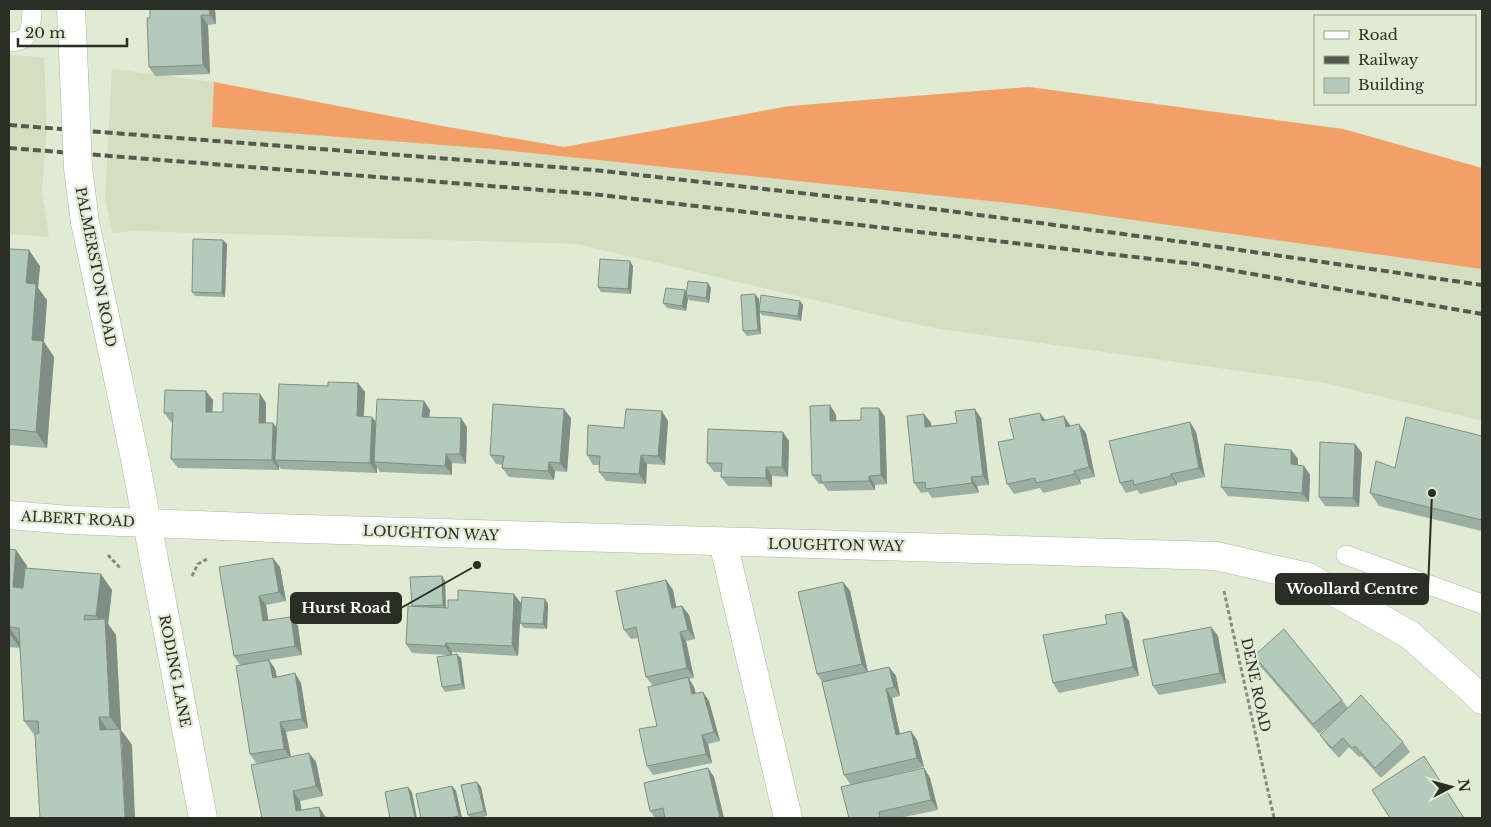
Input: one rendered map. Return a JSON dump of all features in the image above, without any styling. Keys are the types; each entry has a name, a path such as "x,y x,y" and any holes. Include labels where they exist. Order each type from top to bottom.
{"street":[{"name":"PALMERSTON ROAD","path":"71,9 78,168 84,222 147,523"},
{"name":"ALBERT ROAD","path":"9,515 147,523"},
{"name":"LOUGHTON WAY","path":"147,523 1216,556 1308,577 1410,634 1479,689"},
{"name":"RODING LANE","path":"147,523 203,818"},
{"path":"723,542 788,818"}],"lane":[{"path":"9,42 18,42 27,36 31,28 32,9"},
{"path":"1346,555 1482,604"}],"path":[{"name":"DENE ROAD","path":"1216,556 1274,818"}],"shaded area":[{"path":"9,55 44,57 47,130 42,191 49,237 9,234"},
{"path":"112,69 214,82 442,126 564,147 790,106 1029,87 1343,129 1482,168 1482,421 1326,383 933,328 577,244 133,231 112,233 105,197"},
{"path":"214,82 442,126 564,147 790,106 1029,87 1343,129 1482,168 1482,269 1027,205 493,149 212,127"}],"building":[{"path":"150,9 209,9 210,15 201,15 203,65 149,67 147,18 150,18"},
{"path":"193,239 223,240 222,293 192,292"},
{"path":"9,249 29,250 26,283 36,284 32,340 43,341 36,432 9,429"},
{"path":"600,259 630,261 628,289 598,287"},
{"path":"688,281 708,283 706,298 686,295"},
{"path":"666,288 685,290 682,306 663,303"},
{"path":"755,294 758,330 743,331 741,295"},
{"path":"761,295 800,301 798,316 759,311"},
{"path":"328,382 358,383 357,416 372,417 370,463 275,460 279,384 328,386"},
{"path":"165,390 206,391 206,412 223,412 223,393 260,394 259,423 273,423 272,460 171,459 173,413 164,413"},
{"path":"377,399 424,401 422,417 461,418 460,454 446,454 445,466 374,462"},
{"path":"493,404 564,409 560,463 549,462 548,471 502,468 504,456 490,455"},
{"path":"830,405 830,421 861,420 861,408 879,408 881,475 869,476 869,481 821,482 821,475 812,475 810,406"},
{"path":"626,409 662,411 658,456 641,455 639,474 599,472 600,456 587,455 588,425 624,428"},
{"path":"975,409 983,476 971,477 972,483 926,489 925,482 914,483 907,416 924,414 925,427 957,423 955,411"},
{"path":"1040,413 1042,421 1064,416 1066,427 1079,424 1089,467 1074,471 1075,474 1036,483 1035,478 1007,484 998,442 1014,439 1009,419"},
{"path":"1406,417 1482,436 1482,520 1370,493 1376,461 1395,468"},
{"path":"1190,422 1199,468 1134,485 1133,480 1120,483 1109,441"},
{"path":"708,429 783,432 782,467 766,467 766,478 721,477 722,463 707,463"},
{"path":"1320,442 1355,444 1353,498 1319,497"},
{"path":"1225,444 1291,450 1291,464 1304,466 1302,493 1221,487"},
{"path":"9,549 16,550 13,587 23,588 25,568 101,574 96,616 85,615 84,620 105,619 110,717 99,717 100,730 120,729 125,818 40,818 35,734 39,733 38,721 24,721 19,628 9,627"},
{"path":"273,558 279,592 259,596 263,621 291,617 295,646 234,656 219,567"},
{"path":"442,576 443,605 412,606 410,577"},
{"path":"666,580 672,608 682,606 688,630 680,632 687,668 646,677 636,627 624,630 616,591"},
{"path":"843,582 862,664 817,674 798,592"},
{"path":"458,590 514,594 512,646 446,643 445,646 406,644 408,606 448,608 448,600 458,600"},
{"path":"522,597 545,599 543,624 520,623"},
{"path":"1122,612 1133,667 1053,683 1043,635 1107,624 1105,615"},
{"path":"1211,627 1220,673 1153,686 1143,640"},
{"path":"1284,629 1342,700 1313,724 1254,656"},
{"path":"457,654 462,684 442,687 437,657"},
{"path":"269,660 273,678 295,673 302,719 280,722 284,749 250,754 236,666"},
{"path":"889,667 894,687 886,689 896,735 911,731 917,758 844,775 822,682"},
{"path":"688,677 692,694 703,692 714,732 702,735 706,754 647,766 639,729 657,726 648,687"},
{"path":"1361,695 1403,742 1375,768 1355,746 1352,748 1343,738 1332,748 1320,735"},
{"path":"309,753 316,786 293,791 296,811 319,807 321,818 262,818 251,765"},
{"path":"1424,756 1464,818 1390,818 1372,790"},
{"path":"708,768 720,818 665,818 663,808 650,811 644,783"},
{"path":"924,768 931,800 879,812 880,818 849,818 841,787"},
{"path":"477,782 484,811 468,815 461,785"},
{"path":"452,786 459,816 421,818 416,794"},
{"path":"408,787 415,818 390,818 385,792"}],"railway":[{"path":"9,125 594,170 881,202 1198,244 1482,285"},
{"path":"9,148 592,194 1195,264 1482,314"}],"place":[{"name":"Woollard Centre","path":"1432,493"},
{"name":"Hurst Road","path":"477,565"}]}
